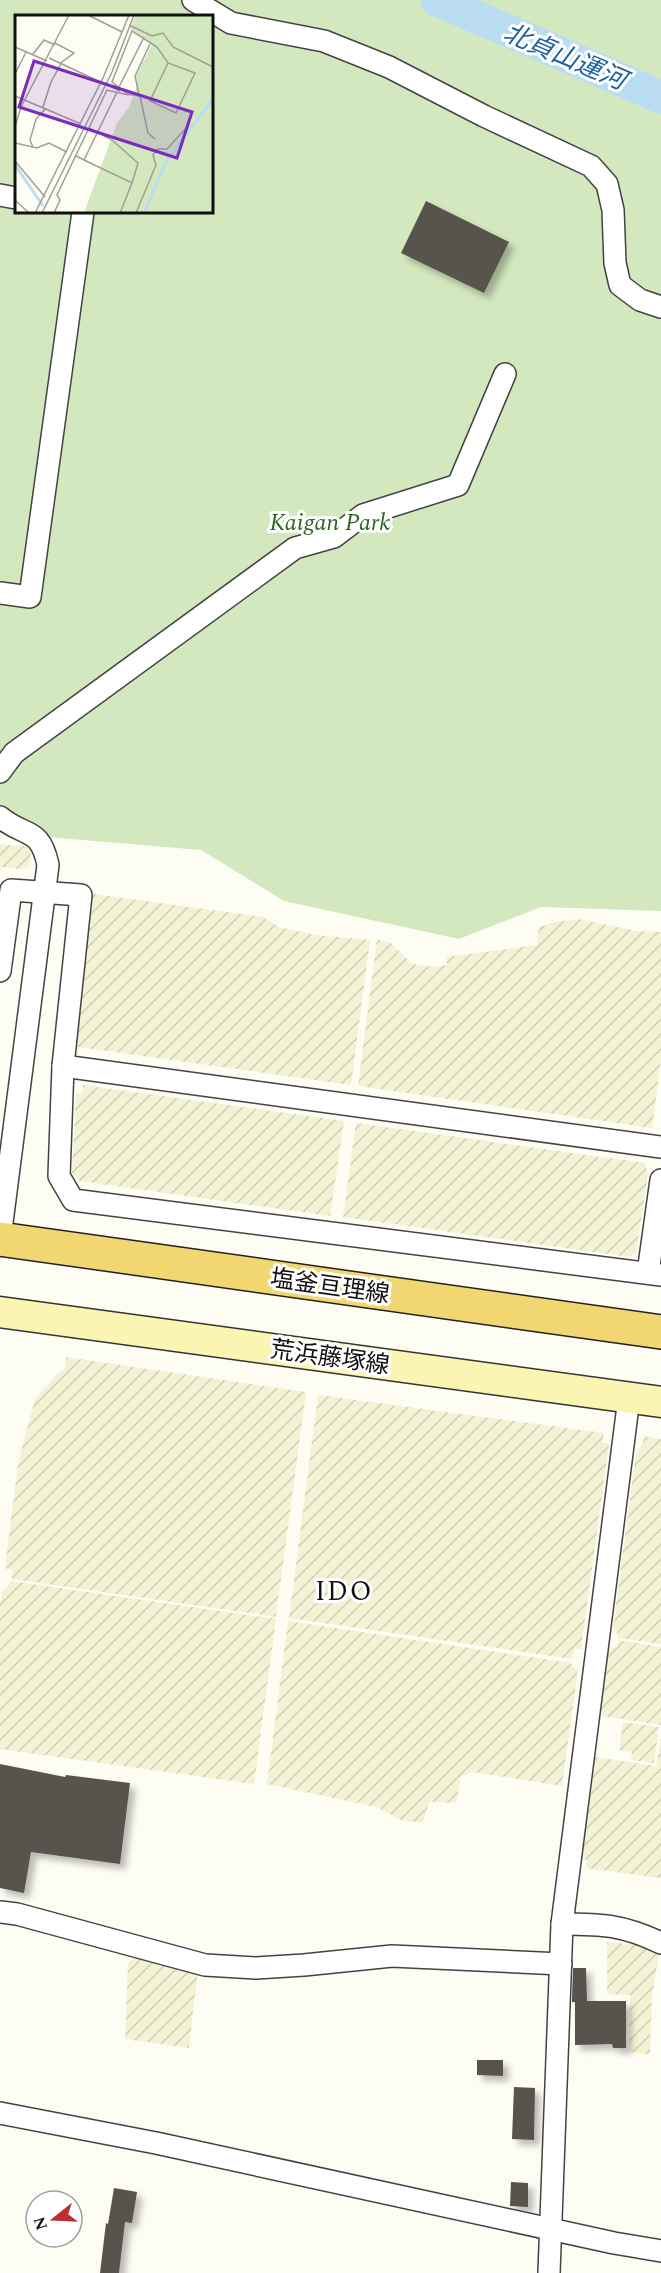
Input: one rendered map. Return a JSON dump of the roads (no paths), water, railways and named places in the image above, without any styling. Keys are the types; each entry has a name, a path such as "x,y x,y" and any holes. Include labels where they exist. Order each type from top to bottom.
{"main road":[{"name":"塩釜亘理線","path":"0,1238 661,1332"}],"street":[{"path":"193,0 231,23 324,41 389,67 484,116 591,166 607,184 614,210 615,263 620,285 640,300 661,307"},
{"path":"0,195 15,198"},
{"path":"0,593 30,597 83,213"},
{"path":"2,768 14,753 295,548 334,537 363,515 458,484 506,374"},
{"path":"0,817 10,826 36,837 45,848 48,865 0,1238"},
{"path":"0,971 10,890 81,895 63,1066 59,1176 73,1200 655,1274 661,1180"},
{"path":"63,1066 661,1147"},
{"name":"荒浜藤塚線","path":"0,1312 661,1402"},
{"path":"549,2273 561,1924 629,1398"},
{"path":"0,1912 17,1914 205,1965 256,1968 393,1956 561,1964"},
{"path":"561,1924 607,1924 639,1932 661,1942"},
{"path":"0,2113 156,2143 614,2243 661,2251"}],"waterway":[{"name":"北貞山運河","path":"437,0 661,97"}],"district":[{"name":"IDO","path":"344,1591"}],"park label":[{"name":"Kaigan Park","path":"330,522"}]}
